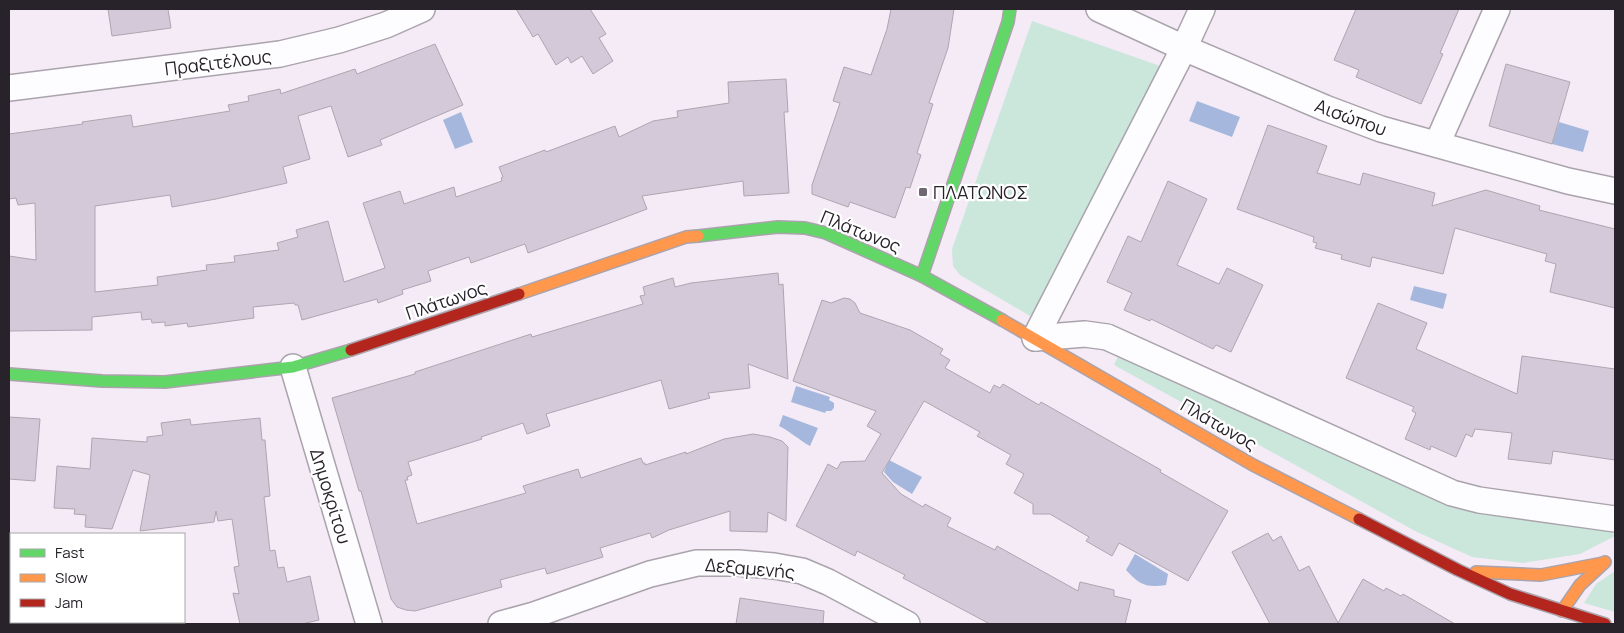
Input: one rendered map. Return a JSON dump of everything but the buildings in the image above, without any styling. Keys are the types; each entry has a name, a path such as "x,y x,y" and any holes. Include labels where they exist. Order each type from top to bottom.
{"street":[{"name":"Πραξιτέλους","path":"9,88 298,50 367,31 422,9"},
{"path":"922,276 1008,22 1010,9"},
{"name":"Αισώπου","path":"1100,9 1184,48 1325,108 1381,129 1568,181 1615,191"},
{"path":"1036,338 1202,9"},
{"path":"1437,144 1497,9"},
{"name":"Πλάτωνος","path":"9,374 102,381 165,382 293,367 374,343 686,237 778,228 805,228 826,233 922,276 1036,338 1253,465 1458,570 1557,618 1605,624"},
{"path":"1036,338 1085,334 1107,338 1452,493 1479,500 1615,519"},
{"name":"Δημοκρίτου","path":"293,367 369,624"},
{"path":"1557,618 1580,585 1604,563 1615,556"},
{"name":"Δεξαμενής","path":"501,624 534,615 650,574 697,563 738,563 802,571 828,582 907,624"},
{"path":"1458,570 1541,575 1604,563"}],"green space":[{"path":"1032,21 1163,67 1036,312 1030,316 960,275 953,266 952,249"},
{"path":"1119,354 1460,508 1606,526 1615,536 1580,554 1523,563 1472,557 1415,531 1114,365"},
{"path":"1615,571 1615,612 1584,603 1596,584"}],"water":[{"path":"1197,101 1240,117 1232,137 1189,121"},
{"path":"461,112 473,142 455,149 443,120"},
{"path":"1559,122 1589,131 1583,152 1552,144"},
{"path":"1414,286 1447,294 1443,309 1410,300"},
{"path":"796,386 830,397 829,400 834,403 834,408 825,413 791,402"},
{"path":"783,415 818,428 810,446 779,426"},
{"path":"889,460 922,477 912,494 893,482 884,472"},
{"path":"1135,554 1168,574 1166,585 1148,586 1126,570"}],"traffic: fast":[{"path":"922,276 1008,22 1010,9"},
{"path":"698,236 778,227 805,228 826,233 922,276 1002,320"},
{"path":"9,374 102,381 165,382 293,367 351,350"}],"traffic: slow":[{"path":"519,294 686,237 698,236"},
{"path":"1002,320 1253,465 1359,519"},
{"path":"1562,611 1580,585 1605,562"},
{"path":"1476,572 1541,575 1603,563"}],"traffic: jam":[{"path":"351,350 519,294"},
{"path":"1359,519 1458,570 1510,594 1605,624"}],"place":[{"name":"ΠΛΑΤΩΝΟΣ","path":"923,192"}]}
